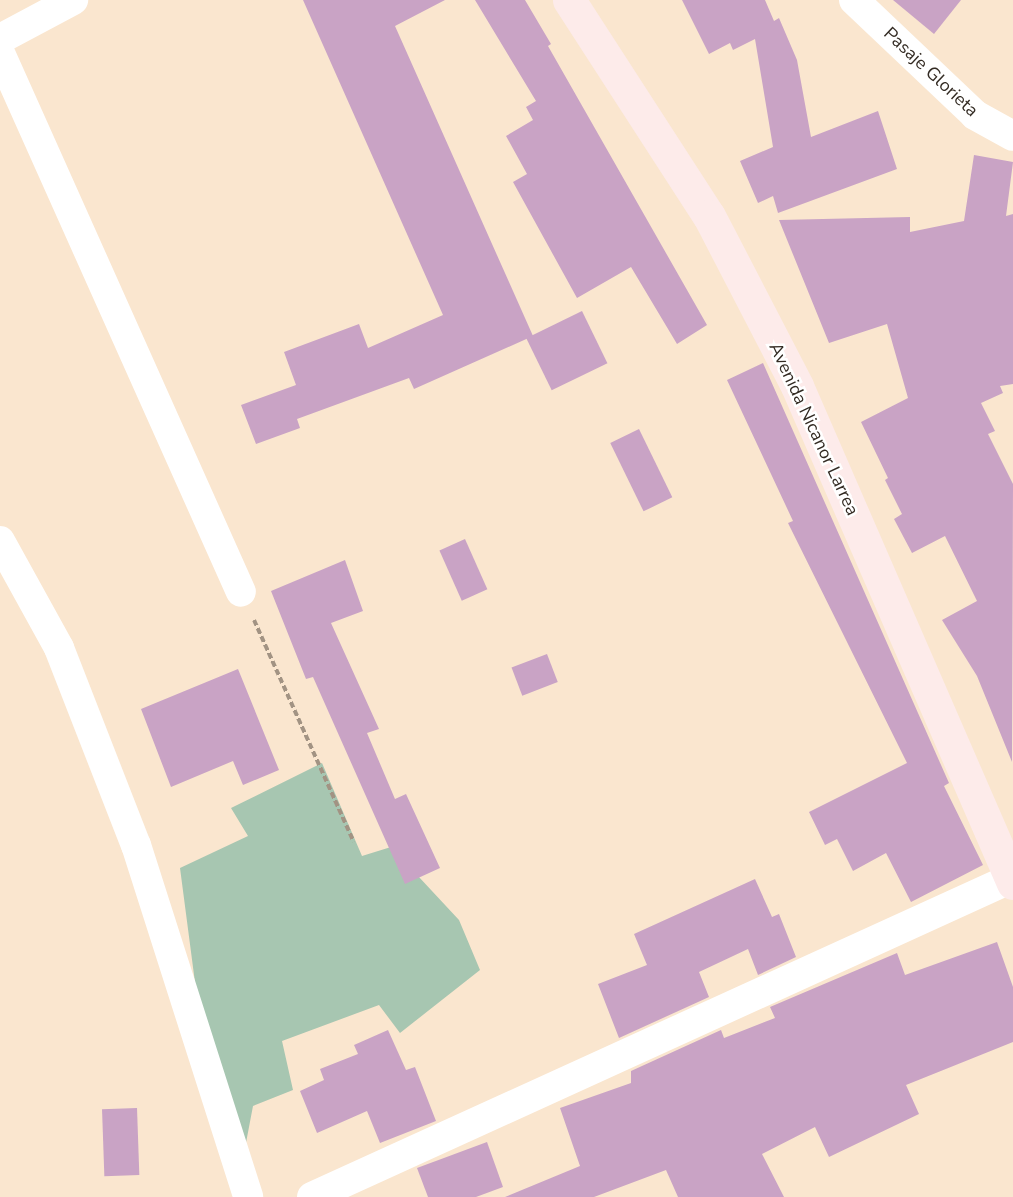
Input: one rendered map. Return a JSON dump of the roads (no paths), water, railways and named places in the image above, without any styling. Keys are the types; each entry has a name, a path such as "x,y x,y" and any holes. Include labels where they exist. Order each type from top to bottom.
{"main road":[{"name":"Avenida Nicanor Larrea","path":"569,0 709,216 797,386 1012,881"}],"street":[{"path":"0,39 73,0"},
{"name":"Pasaje Glorieta","path":"854,0 975,116 1013,136"},
{"path":"0,53 241,592"},
{"path":"0,541 59,648 136,845 248,1197"},
{"path":"312,1197 1012,881"}]}
